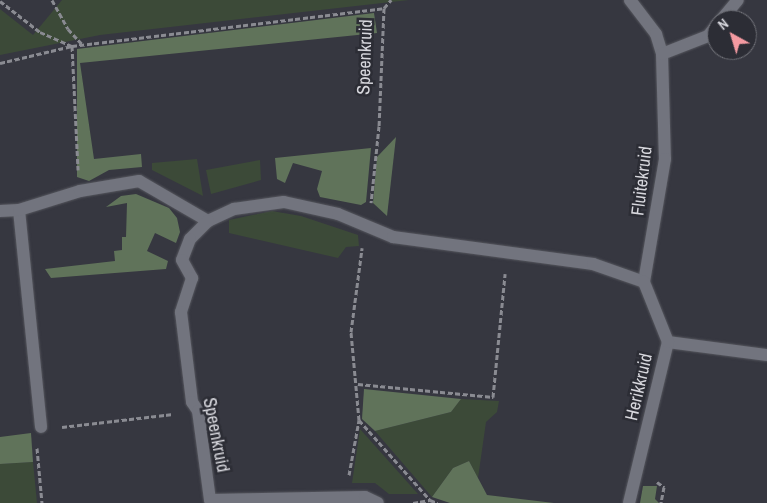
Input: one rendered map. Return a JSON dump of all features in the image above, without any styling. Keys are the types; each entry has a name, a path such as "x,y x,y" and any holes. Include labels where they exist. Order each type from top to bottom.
{"street":[{"name":"Fluitekruid","path":"630,0 656,34 662,54 666,159 644,282"},
{"path":"730,10 738,0"},
{"path":"662,54 707,36"},
{"path":"0,211 18,210 80,191 138,181 208,221"},
{"name":"Speenkruid","path":"378,503 365,497 210,500 198,411 192,402 181,312 192,278 182,260 190,239 208,221 234,209 284,202 338,214 393,237 593,264 644,282"},
{"path":"18,210 41,427"},
{"name":"Herikkruid","path":"629,503 668,342 644,282"},
{"path":"668,342 767,355"}],"path":[{"path":"52,0 68,29 83,45"},
{"path":"384,8 391,0"},
{"path":"0,2 40,32 72,46 80,191"},
{"name":"Speenkruid","path":"0,63 72,46 384,8 379,126 368,225"},
{"path":"345,498 359,420 358,384 351,332 360,256 368,225"},
{"path":"358,384 493,397 508,252"},
{"path":"42,503 36,434 41,427 64,427 198,411"},
{"path":"359,420 430,500 437,503"},
{"path":"413,503 430,500"}],"green space":[{"path":"62,0 409,0 100,35 0,55 0,9 33,35"},
{"path":"374,13 377,33 80,63 94,159 141,154 142,167 109,170 89,181 77,177 77,49"},
{"path":"396,137 387,216 373,203 377,157"},
{"path":"371,148 366,202 361,205 320,197 317,189 322,171 293,163 285,183 277,179 275,158"},
{"path":"197,159 203,196 152,170 152,163"},
{"path":"260,160 261,180 211,194 206,170"},
{"path":"136,194 169,208 177,218 180,232 176,243 155,233 147,251 168,261 166,269 51,278 45,269 115,261 114,251 122,250 122,237 126,237 127,203 106,207 121,196"},
{"path":"272,211 301,216 358,235 359,246 346,247 338,258 229,233 229,220"},
{"path":"364,389 461,399 451,412 375,431 362,419"},
{"path":"461,399 499,401 497,412 486,422 478,478 469,461 453,468 432,497 375,431 451,412"},
{"path":"360,429 418,494 389,494 375,483 352,483"},
{"path":"31,433 33,462 0,464 0,437"},
{"path":"469,461 487,495 554,503 450,503 432,497 453,468"},
{"path":"33,462 37,503 0,503 0,464"},
{"path":"643,486 657,486 655,499 659,503 640,503"}]}
